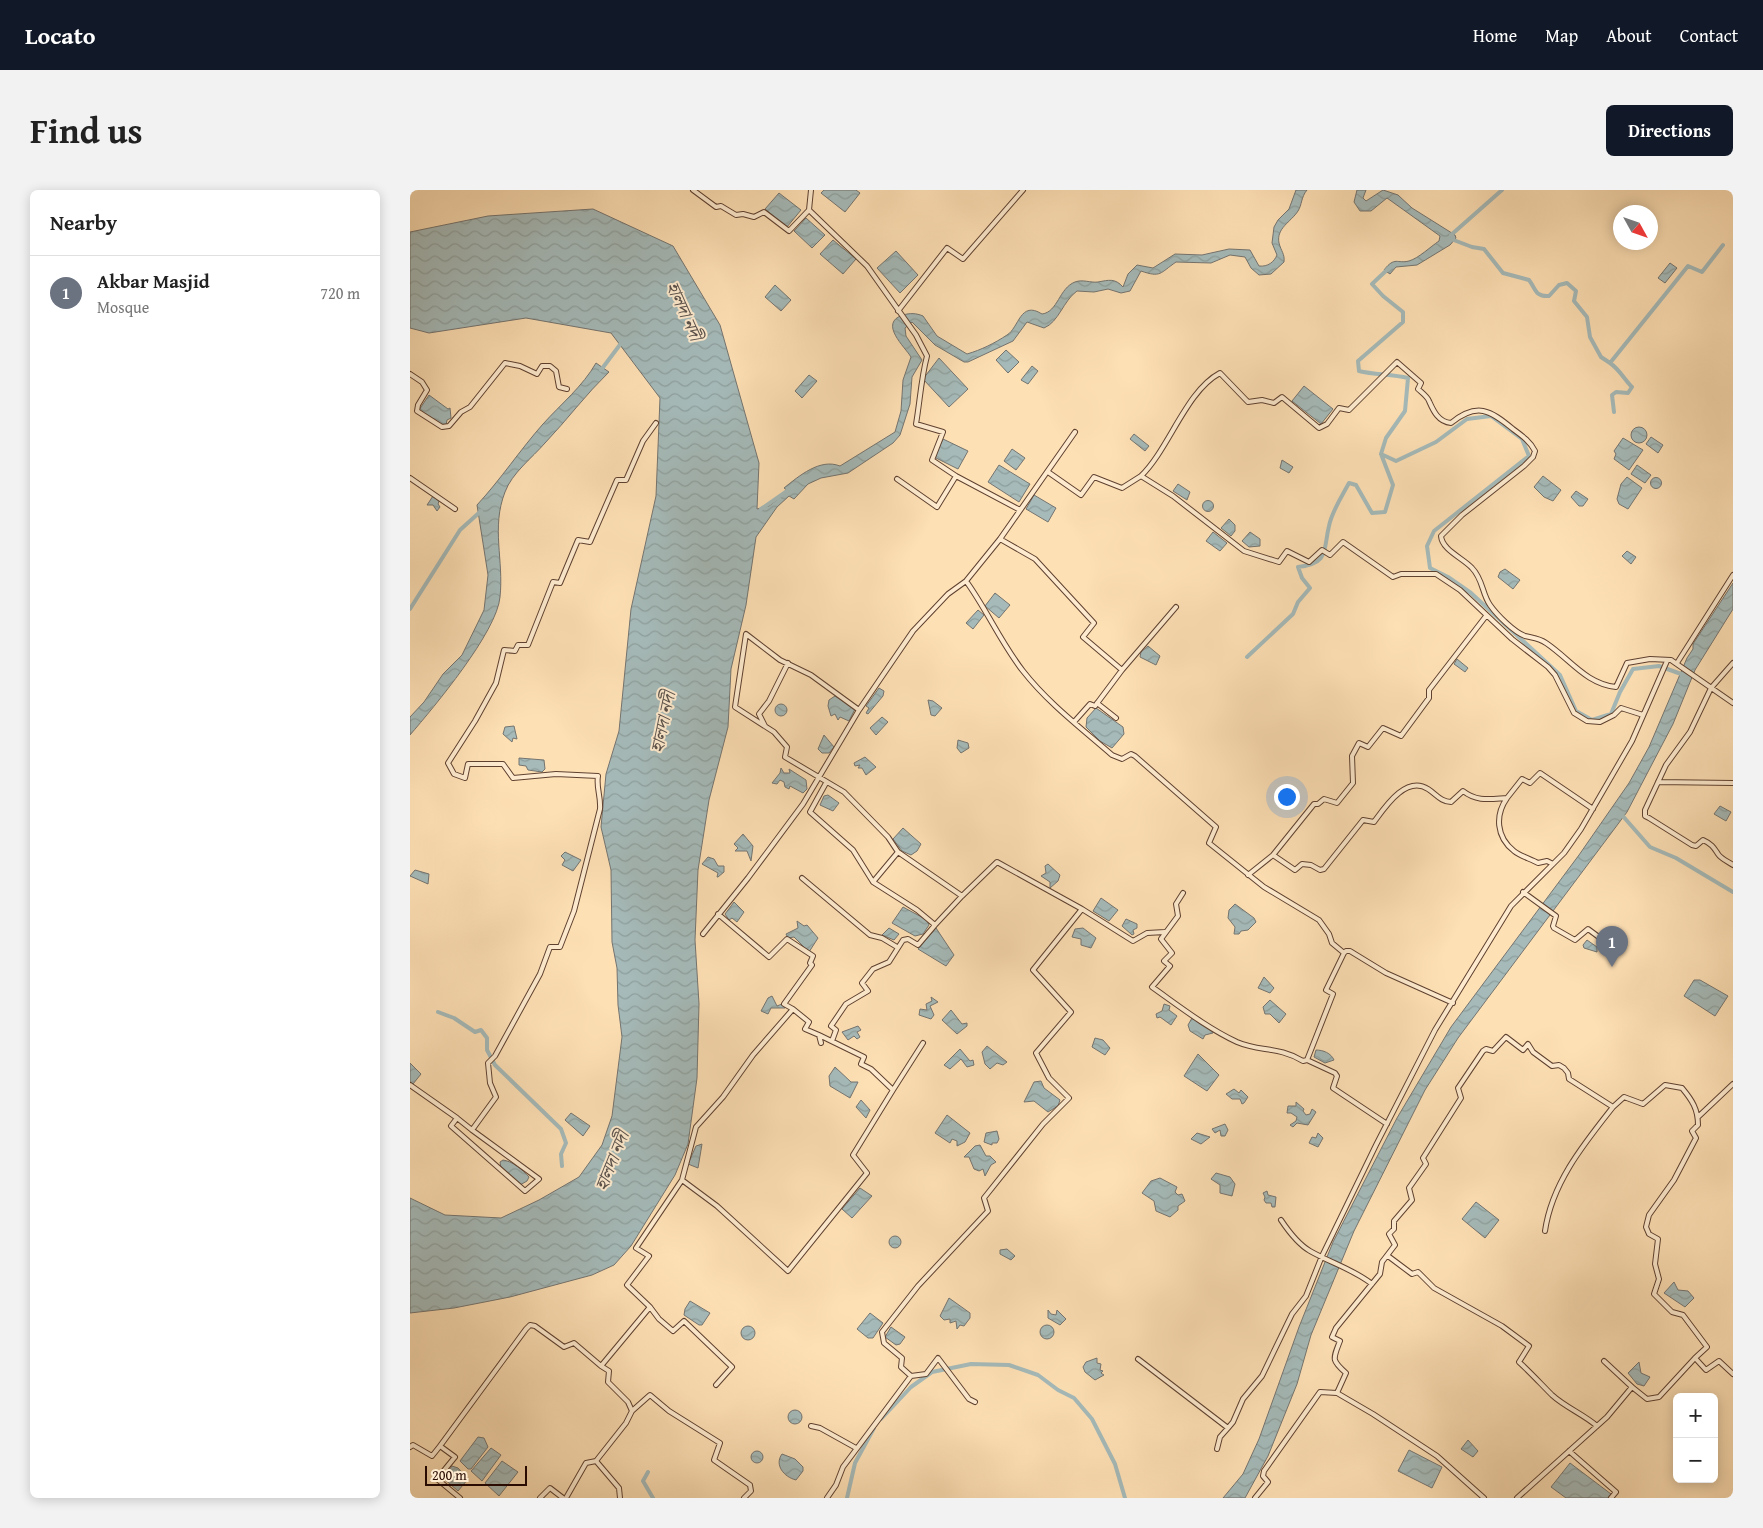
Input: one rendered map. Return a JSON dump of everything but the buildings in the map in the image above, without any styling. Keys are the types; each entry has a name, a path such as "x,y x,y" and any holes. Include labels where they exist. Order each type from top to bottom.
{"street":[{"path":"693,190 716,207 721,206 736,215 743,214 754,217 764,212 790,231 809,210 811,190"},
{"path":"898,311 948,248 963,258 1023,190"},
{"path":"809,210 867,266 916,335 927,356 921,376 921,397 916,424 943,432 932,460 956,476 1020,510"},
{"path":"1048,472 1081,495 1094,477 1122,488 1141,476 1152,464 1194,399 1220,373 1248,402 1262,400 1274,403 1282,397 1319,428 1328,424 1339,408 1349,410 1397,362 1421,382 1418,389 1429,400 1431,410 1446,422 1451,422 1462,414 1474,410 1489,411 1526,438 1535,451 1533,457 1524,466 1462,515 1441,536 1444,545 1473,568 1482,582 1489,604 1524,636 1539,638 1596,682 1616,688 1627,663 1653,658 1666,662 1671,660 1680,664 1733,704"},
{"path":"410,374 422,382 428,390 418,405 417,411 442,427 449,426 461,412 470,407 505,363 520,366 537,374 542,366 550,366 556,371 559,387 567,389"},
{"path":"472,1130 496,1097 490,1083 488,1063 495,1056 540,974 550,947 560,947 574,911 600,809 601,795 596,788 598,776 556,774 513,778 503,764 468,764 465,778 454,774 448,763 475,721 496,683 504,650 515,651 518,644 528,645 553,582 560,583 578,540 590,542 618,480 626,480 643,441 656,422"},
{"path":"702,934 748,878 803,804 859,710 913,631 948,594 966,581 1000,539 1075,432"},
{"path":"897,479 937,507 956,476"},
{"path":"1141,476 1173,496 1244,551 1257,556 1278,562 1287,551 1309,562 1322,550 1330,555 1343,542 1393,578 1401,574 1436,574 1460,590 1486,616 1552,671 1578,718 1600,722 1620,708 1644,716"},
{"path":"410,478 431,495 436,495 454,509"},
{"path":"1000,539 1035,559 1094,623 1083,637 1122,670"},
{"path":"1680,664 1733,575"},
{"path":"966,581 1001,634 1004,644 1022,670 1037,687 1112,755 1122,759 1131,754 1165,781 1215,826 1216,830 1209,843 1248,875 1291,905 1319,920 1329,934 1332,944 1344,953"},
{"path":"1074,722 1090,704 1095,706 1122,670 1176,607"},
{"path":"1248,875 1273,855 1314,804 1318,804 1324,798 1336,804 1354,783 1352,756 1358,743 1368,747 1383,728 1401,736 1429,698 1429,690 1486,616"},
{"path":"859,710 811,675 788,663 746,634 735,707 774,732 787,747 785,757 854,800 873,824 888,837 898,852 962,896"},
{"path":"1217,1449 1220,1437 1233,1422 1243,1399 1262,1376 1292,1314 1306,1296 1323,1256 1387,1124 1435,1030 1487,948 1498,925 1524,892 1569,846 1593,809 1632,741 1666,662"},
{"path":"765,726 759,714 769,701 788,663"},
{"path":"1733,663 1711,688 1690,732 1666,765 1646,806 1645,816 1692,845 1696,846 1702,840 1708,842 1733,865"},
{"path":"1097,703 1116,718"},
{"path":"1553,864 1547,861 1538,863 1518,853 1503,838 1499,830 1500,811 1507,798 1522,779 1530,783 1540,773 1593,809"},
{"path":"1658,782 1733,783"},
{"path":"826,783 810,812 853,850 873,882 917,910 935,925"},
{"path":"1273,855 1295,870 1302,864 1311,865 1320,870 1324,869 1363,820 1374,822 1393,797 1410,787 1420,785 1428,788 1446,802 1451,802 1463,792 1475,799 1482,800 1507,798"},
{"path":"873,882 898,852"},
{"path":"832,1041 836,1030 831,1026 846,1004 868,991 862,983 873,969 889,962 903,940 908,939 918,945 962,896 997,862 1082,909 1133,941 1147,933 1165,932"},
{"path":"802,878 839,911 854,920 870,935 882,938 897,947"},
{"path":"1524,892 1556,916 1553,927 1573,939 1588,929 1615,949"},
{"path":"1183,893 1176,904 1178,916 1161,939 1172,953 1164,962 1170,966 1152,987 1185,1011 1238,1042 1288,1052 1303,1061 1308,1060 1335,1073 1337,1076 1333,1088 1387,1124"},
{"path":"911,1376 901,1367 902,1358 884,1343 882,1332 918,1286 988,1211 984,1198 1043,1124 1069,1098 1050,1078 1036,1052 1071,1012 1033,970 1082,909"},
{"path":"718,914 768,957 787,939 814,956 810,963 812,965 784,1004 793,1008 809,1022 805,1029 864,1057 861,1064 871,1069 893,1090"},
{"path":"1308,1060 1332,994 1326,990 1346,951 1350,951 1372,966 1453,1003"},
{"path":"716,1385 732,1367 684,1321 673,1330 658,1319 650,1306 627,1285 649,1256 636,1248 649,1232 682,1180 696,1127 723,1097 753,1055 793,1008"},
{"path":"819,1035 821,1043"},
{"path":"1336,1394 1346,1373 1334,1363 1333,1357 1340,1341 1332,1337 1336,1328 1380,1274 1382,1262 1395,1246 1389,1234 1394,1230 1394,1221 1412,1200 1409,1188 1426,1164 1423,1158 1461,1098 1458,1088 1486,1049 1493,1051 1506,1037 1523,1050 1528,1044 1538,1056 1552,1066 1559,1065 1564,1068 1568,1073 1569,1079 1613,1108"},
{"path":"682,1180 717,1206 788,1271 867,1173 853,1155 923,1044"},
{"path":"1698,1117 1733,1084"},
{"path":"410,1085 457,1118 539,1179 525,1191 451,1126 457,1118"},
{"path":"1545,1231 1548,1210 1559,1184 1588,1139 1613,1108 1624,1097 1643,1104 1665,1086 1682,1088 1691,1099 1698,1117 1698,1125 1692,1132 1696,1138 1669,1187 1649,1215 1646,1227 1649,1234 1658,1239 1655,1264 1659,1279 1654,1294 1672,1312 1682,1315 1707,1347 1659,1397 1647,1399 1604,1361"},
{"path":"1281,1220 1300,1243 1310,1251 1344,1266 1372,1284"},
{"path":"1388,1256 1412,1274 1418,1272 1434,1288 1502,1326 1529,1346 1518,1362 1552,1394 1597,1426"},
{"path":"601,1366 650,1306"},
{"path":"410,1447 413,1444 432,1456 530,1325 535,1326 564,1346 574,1342 608,1371 608,1382 628,1402 632,1411"},
{"path":"827,1498 836,1485 842,1467 911,1376 926,1374 938,1358 969,1399 975,1402"},
{"path":"1695,1358 1706,1370 1719,1361 1733,1374"},
{"path":"1138,1359 1228,1428"},
{"path":"1517,1498 1597,1426 1632,1387"},
{"path":"1254,1498 1268,1482 1263,1476 1264,1470 1320,1392 1336,1394 1373,1414 1437,1456 1482,1498"},
{"path":"540,1498 550,1488 565,1498 586,1463 596,1461 626,1423 632,1411 650,1396 669,1411 720,1443 714,1461 750,1485 751,1491 744,1498"},
{"path":"811,1426 820,1428 856,1448"},
{"path":"440,1446 455,1457 439,1474 437,1479 460,1498"},
{"path":"1569,1451 1616,1492 1612,1498"},
{"path":"596,1461 619,1488 620,1498"}],"water":[{"path":"824,190 856,190 860,193 845,212 821,193"},
{"name":"হালদা নদী","path":"1296,190 1307,190 1298,211 1280,233 1279,243 1284,262 1271,274 1259,275 1251,268 1245,257 1230,255 1211,263 1176,262 1163,272 1157,274 1141,271 1130,291 1121,293 1108,289 1094,292 1077,291 1049,325 1044,328 1027,322 1013,341 968,362 964,362 935,345 912,322 905,328 906,336 922,360 912,377 910,404 900,435 893,443 848,473 821,478 808,484 794,499 789,496 777,507 756,537 746,605 731,669 728,727 709,800 698,870 695,940 699,1004 697,1078 688,1144 675,1175 631,1246 614,1265 592,1275 510,1297 454,1308 410,1313 410,1198 445,1215 501,1218 539,1200 579,1177 602,1145 612,1116 622,1037 618,1005 617,968 612,942 611,870 601,827 606,774 619,731 631,609 656,496 660,398 611,333 526,318 429,333 410,328 410,232 488,216 593,209 673,246 720,325 759,463 757,509 769,506 788,491 784,488 796,478 817,466 832,464 840,466 895,432 901,411 903,380 911,357 895,335 893,324 896,319 908,314 923,316 937,336 967,354 988,346 1007,335 1024,313 1029,310 1042,314 1052,309 1065,289 1075,282 1112,280 1123,287 1128,274 1137,265 1153,268 1175,254 1202,255 1229,249 1250,250 1259,266 1265,266 1272,262 1277,255 1272,243 1274,227 1289,209"},
{"path":"1357,190 1366,190 1363,198 1366,201 1383,190 1398,195 1412,208 1455,235 1456,238 1450,245 1417,265 1396,267 1390,274 1384,270 1391,263 1396,261 1405,262 1417,257 1439,241 1440,236 1387,198 1371,211 1360,211 1354,202"},
{"path":"779,193 801,210 787,227 765,209"},
{"path":"806,218 825,235 812,248 794,231"},
{"path":"833,240 856,259 843,274 820,254"},
{"path":"896,251 918,275 900,293 877,268"},
{"path":"1670,263 1677,268 1665,283 1658,278"},
{"path":"775,285 791,300 781,311 765,297"},
{"path":"1006,350 1019,362 1008,373 996,360"},
{"path":"939,358 968,389 949,407 923,379"},
{"path":"596,363 609,372 517,472 508,485 499,518 501,583 496,612 477,649 434,707 410,735 410,717 424,702 443,674 462,655 484,610 488,575 477,505 543,424 585,379"},
{"path":"1032,366 1038,371 1028,384 1021,380"},
{"path":"809,375 817,381 802,398 795,391"},
{"path":"1304,386 1333,409 1321,424 1292,401"},
{"path":"429,395 448,409 450,408 451,418 447,420 446,425 441,425 419,410"},
{"path":"1639,427 1645,429 1647,435 1645,441 1639,443 1633,441 1631,435 1633,429"},
{"path":"1134,434 1149,446 1145,451 1130,439"},
{"path":"1651,437 1663,445 1658,453 1646,444"},
{"path":"1623,438 1643,450 1629,470 1614,459 1616,454 1614,451"},
{"path":"943,439 968,451 958,469 934,457"},
{"path":"1012,449 1025,458 1016,470 1004,461"},
{"path":"1282,460 1293,467 1289,473 1280,468"},
{"path":"999,465 1030,484 1019,502 988,482"},
{"path":"1637,465 1651,475 1645,483 1631,474"},
{"path":"1543,476 1561,490 1553,501 1544,497 1534,487"},
{"path":"1627,477 1642,488 1628,509 1619,504 1617,499 1621,484"},
{"path":"1656,477 1662,483 1656,489 1650,483"},
{"path":"1178,484 1190,492 1187,500 1173,491"},
{"path":"1576,491 1588,499 1583,506 1579,506 1571,497"},
{"path":"1034,495 1056,508 1048,522 1026,509"},
{"path":"433,496 439,501 440,507 437,511 433,505 427,505"},
{"path":"1208,500 1214,506 1208,512 1202,506"},
{"path":"1229,519 1235,525 1235,531 1231,536 1221,528"},
{"path":"1213,532 1227,543 1220,551 1206,541"},
{"path":"1250,532 1260,539 1260,546 1249,547 1242,541"},
{"path":"1627,551 1636,557 1631,564 1622,556"},
{"path":"1505,569 1520,580 1513,589 1498,577 1500,572"},
{"path":"1733,583 1733,609 1695,670 1673,724 1627,812 1458,1038 1425,1090 1354,1231 1311,1335 1297,1384 1268,1456 1245,1498 1223,1498 1243,1474 1259,1439 1299,1327 1333,1242 1397,1118 1451,1027 1579,855 1629,783 1649,747 1687,658 1693,649 1693,644"},
{"path":"995,593 1010,605 999,618 985,606"},
{"path":"978,610 984,615 973,629 966,623"},
{"path":"1148,646 1160,656 1156,665 1140,657 1141,652"},
{"path":"1457,659 1468,668 1465,672 1454,664"},
{"path":"879,688 884,691 883,696 868,714 866,713 869,708 866,706"},
{"path":"835,696 855,709 849,721 840,717 838,720 835,714 831,716 828,706 829,700"},
{"path":"928,700 933,701 942,708 935,716 931,715"},
{"path":"781,704 787,710 781,716 775,710"},
{"path":"1096,708 1123,727 1124,734 1112,748 1100,741 1086,727 1087,718"},
{"path":"882,717 888,722 876,735 870,728"},
{"path":"514,726 517,739 513,738 512,742 503,734 505,727"},
{"path":"824,735 834,747 829,753 822,753 818,749"},
{"path":"958,740 968,743 969,748 961,753 957,748"},
{"path":"865,757 876,767 866,775 862,768 858,768 860,765 855,766 854,763"},
{"path":"519,758 544,760 545,769 542,772 528,770 526,766 519,765"},
{"path":"781,768 784,773 790,773 789,769 806,780 807,789 803,793 790,786 789,789 785,787 784,782 780,780 777,784 772,783 780,773"},
{"path":"828,795 839,803 833,811 820,805 824,796"},
{"path":"1720,806 1731,812 1726,821 1714,814"},
{"path":"903,828 921,844 917,851 911,855 902,851 893,839"},
{"path":"743,834 753,846 751,861 747,851 735,851 738,848 734,844"},
{"path":"565,852 581,860 573,871 562,865 565,860 561,856"},
{"path":"708,857 714,859 718,866 724,866 724,872 718,877 718,873 702,864"},
{"path":"1048,864 1060,875 1058,881 1050,888 1050,882 1041,876 1046,873 1045,866"},
{"path":"415,870 429,874 428,884 410,876"},
{"path":"1101,898 1118,910 1109,921 1093,911"},
{"path":"734,902 744,912 737,922 732,918 729,920 725,914"},
{"path":"1235,904 1254,918 1256,922 1248,930 1241,931 1239,934 1234,934 1235,927 1228,918 1229,910"},
{"path":"903,907 927,920 929,925 923,934 915,936 892,923"},
{"path":"1126,919 1137,924 1137,928 1133,930 1134,934 1132,935 1122,926"},
{"path":"797,921 804,926 807,925 818,938 809,952 794,937 788,938 786,934 798,928"},
{"path":"889,928 899,934 894,940 882,935"},
{"path":"936,928 954,955 946,966 918,949"},
{"path":"1083,928 1096,938 1091,948 1081,945 1081,939 1072,937 1075,929"},
{"path":"1587,940 1597,947 1597,952 1584,948 1583,945"},
{"path":"1264,977 1274,988 1270,993 1258,988"},
{"path":"1694,980 1700,980 1728,996 1715,1016 1684,996"},
{"path":"772,996 777,1006 782,1004 785,1008 771,1008 768,1014 761,1011 768,998"},
{"path":"931,997 938,1002 930,1006 934,1015 931,1019 919,1015 920,1009 927,1010 926,1004 932,1001"},
{"path":"1270,1000 1286,1014 1279,1023 1270,1014 1265,1014 1263,1007"},
{"path":"1164,1004 1170,1006 1169,1010 1177,1016 1171,1025 1160,1017 1157,1018 1156,1014 1162,1011"},
{"path":"951,1010 962,1024 967,1023 967,1026 957,1034 942,1020"},
{"path":"1192,1018 1213,1030 1213,1033 1205,1035 1203,1039 1190,1031 1188,1025"},
{"path":"858,1026 861,1030 857,1032 860,1037 857,1039 854,1036 848,1040 842,1032"},
{"path":"1095,1038 1103,1040 1110,1048 1105,1055 1092,1047"},
{"path":"987,1046 1007,1062 1003,1065 997,1063 990,1069 985,1064 982,1052"},
{"path":"960,1049 970,1061 973,1060 974,1065 967,1067 961,1059 950,1069 944,1065"},
{"path":"1316,1050 1326,1052 1334,1060 1325,1063 1314,1057"},
{"path":"1198,1054 1219,1075 1207,1091 1184,1076"},
{"path":"410,1063 421,1074 413,1084 410,1082"},
{"path":"835,1067 851,1082 858,1082 850,1098 830,1086 829,1076"},
{"path":"1041,1081 1044,1088 1060,1100 1058,1106 1048,1112 1034,1101 1024,1102 1034,1082"},
{"path":"1234,1089 1239,1093 1241,1090 1248,1097 1244,1103 1242,1104 1240,1099 1232,1099 1226,1094"},
{"path":"861,1100 870,1110 866,1118 856,1107"},
{"path":"1296,1102 1304,1109 1303,1111 1306,1115 1310,1114 1312,1109 1316,1112 1308,1125 1297,1123 1293,1127 1290,1125 1296,1121 1297,1117 1287,1113 1288,1106 1296,1106"},
{"path":"571,1113 590,1126 583,1136 565,1120"},
{"path":"947,1115 970,1133 965,1142 957,1146 957,1141 952,1139 950,1143 935,1133"},
{"path":"1225,1124 1228,1130 1225,1136 1221,1136 1220,1130 1215,1133 1212,1129"},
{"path":"997,1131 999,1139 997,1143 992,1143 992,1145 984,1142 986,1133"},
{"path":"1197,1133 1210,1137 1201,1144 1191,1139"},
{"path":"1318,1133 1323,1138 1318,1147 1309,1143 1312,1137 1316,1138"},
{"path":"702,1144 698,1168 688,1164 696,1146"},
{"path":"980,1145 986,1156 990,1156 996,1162 991,1165 985,1176 983,1169 979,1171 974,1169 969,1157 964,1157 975,1146"},
{"path":"503,1160 514,1164 524,1172 529,1177 527,1181 520,1185 501,1168 500,1162"},
{"path":"1216,1173 1230,1177 1235,1184 1232,1196 1220,1193 1220,1185 1211,1179"},
{"path":"1160,1178 1177,1187 1175,1192 1178,1195 1182,1194 1185,1201 1178,1206 1178,1210 1170,1217 1156,1211 1154,1201 1142,1193 1151,1181"},
{"path":"860,1188 872,1196 852,1218 842,1209"},
{"path":"1267,1191 1268,1195 1276,1197 1275,1207 1272,1207 1271,1203 1266,1203 1264,1200 1263,1193"},
{"path":"1476,1202 1499,1220 1485,1238 1462,1219"},
{"path":"895,1236 901,1242 895,1248 889,1242"},
{"path":"1007,1249 1015,1256 1011,1260 1000,1254 1000,1250"},
{"path":"1674,1282 1678,1290 1688,1291 1694,1298 1685,1307 1664,1293"},
{"path":"949,1298 970,1313 970,1318 964,1326 960,1325 957,1329 956,1321 950,1323 950,1319 944,1320 940,1316"},
{"path":"690,1301 710,1313 702,1325 684,1315"},
{"path":"1048,1310 1051,1314 1056,1315 1057,1310 1066,1319 1060,1325 1048,1318"},
{"path":"870,1313 883,1323 873,1338 868,1338 857,1329"},
{"path":"1047,1325 1052,1327 1054,1332 1052,1337 1047,1339 1042,1337 1040,1332 1042,1327"},
{"path":"748,1326 753,1328 755,1333 753,1338 748,1340 743,1338 741,1333 743,1328"},
{"path":"891,1327 905,1337 900,1344 896,1345 885,1337"},
{"path":"1097,1358 1097,1363 1101,1364 1100,1370 1103,1371 1101,1373 1104,1375 1095,1380 1085,1372 1083,1367 1086,1362"},
{"path":"1639,1362 1641,1373 1650,1377 1644,1386 1637,1384 1628,1373"},
{"path":"795,1410 800,1412 802,1417 800,1422 795,1424 790,1422 788,1417 790,1412"},
{"path":"478,1437 484,1438 488,1447 471,1469 468,1469 460,1461"},
{"path":"1468,1440 1478,1451 1473,1457 1461,1449"},
{"path":"491,1448 501,1455 482,1481 471,1471"},
{"path":"1409,1450 1442,1467 1432,1488 1398,1471"},
{"path":"757,1451 763,1457 757,1463 751,1457"},
{"path":"782,1454 795,1459 803,1467 803,1471 796,1480 782,1470 779,1462"},
{"path":"502,1461 518,1472 499,1496 485,1483"},
{"path":"1570,1463 1611,1494 1608,1498 1566,1498 1551,1487"},
{"path":"452,1466 458,1468 468,1479 458,1491 443,1478"}],"waterway":[{"path":"1451,235 1502,190"},
{"path":"1451,239 1472,247 1484,249 1503,273 1529,280 1538,294 1549,296 1559,285 1567,283 1576,291 1574,301 1587,317 1590,337 1601,357 1610,363 1688,266 1702,272 1723,245"},
{"path":"1247,657 1293,614 1298,602 1310,588 1302,578 1298,567 1308,565 1320,559 1325,548 1332,515 1349,483 1356,485 1372,513 1385,512 1393,485 1381,454 1386,438 1405,411 1408,378 1359,371 1358,361 1403,322 1403,312 1383,296 1372,284 1389,268"},
{"path":"601,370 622,342"},
{"path":"1610,363 1632,387 1628,393 1616,392 1612,395 1614,412"},
{"path":"1381,454 1396,461 1436,442 1467,419 1491,416 1522,439 1529,456 1434,531 1427,546 1430,568 1448,577 1471,593 1560,675 1576,711 1592,720 1611,714 1620,692 1633,669 1659,666 1684,675"},
{"path":"761,509 790,489"},
{"path":"410,609 460,530 481,511"},
{"path":"1621,814 1650,847 1676,858 1733,892"},
{"path":"438,1012 454,1018 475,1032 481,1030 487,1038 487,1050 495,1065 561,1129 566,1143 561,1154 562,1166"},
{"path":"881,1419 911,1387 932,1372 971,1364 1009,1365 1038,1375 1058,1390 1074,1398 1092,1419 1115,1464 1125,1498"},
{"path":"847,1498 855,1463 874,1428"},
{"path":"648,1472 643,1481 653,1498"}],"place":[{"name":"Akbar Masjid","path":"1612,967"}]}
